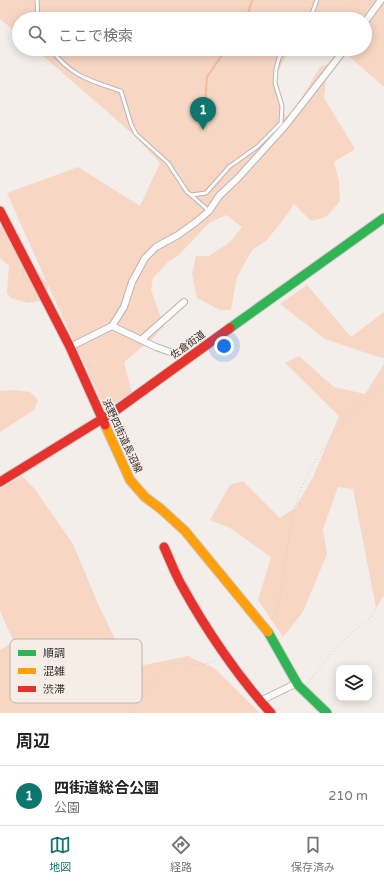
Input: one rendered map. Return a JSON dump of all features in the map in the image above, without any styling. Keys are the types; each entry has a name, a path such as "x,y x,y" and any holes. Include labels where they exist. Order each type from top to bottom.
{"main road":[{"name":"浜野四街道長沼線","path":"0,212 70,347 130,480 144,497 174,520 185,531 266,628 300,687 327,713"},
{"name":"佐倉街道","path":"0,482 102,419 186,361 384,218"},
{"path":"164,547 181,585 225,654 260,702 271,713"}],"street":[{"path":"372,13 382,0"},
{"path":"70,347 112,326 124,307 132,282 145,258 156,247 178,235 209,211 219,196 238,178 286,126 340,56"},
{"path":"141,340 184,302"},
{"path":"112,326 156,347 176,354 186,361"},
{"path":"260,702 300,687"}],"lane":[{"path":"37,0 38,12"},
{"path":"313,12 317,0"},
{"path":"56,56 72,71 89,80 121,91 131,124 136,134 168,163 191,195 209,211"},
{"path":"191,195 206,193 229,168 257,147 281,123 282,106 275,84 276,69 280,56"}],"path":[{"path":"266,628 275,614 280,597 295,508 302,483 316,458 338,428 384,382"},
{"path":"300,687 338,644 372,616 381,594 384,596"},
{"path":"142,697 164,669 173,663 201,665 214,661 225,654"},
{"path":"130,713 138,703"}],"shaded area":[{"path":"0,0 384,0 384,87 349,56 372,56 372,12 12,12 12,29 0,19"},
{"path":"43,56 286,56 275,77 283,113 289,120 320,67 328,64 324,98 355,149 334,162 339,181 340,201 326,217 311,221 294,204 266,241 253,249 237,277 231,310 220,310 197,298 192,274 196,256 209,256 230,242 242,227 226,215 209,223 178,256 169,261 153,278 151,290 164,326 152,339 124,362 132,393 105,409 48,285 47,293 41,301 28,303 11,298 7,293 9,266 0,258 0,226 6,225 12,231 41,277 47,283 7,193 78,167 140,206 160,163 135,136"},
{"path":"307,285 351,337 384,312 384,358 325,339 280,304"},
{"path":"299,356 334,387 365,394 384,364 384,595 376,608 353,489 338,487 323,529 327,554 303,612 283,637 258,600 271,557 230,528 210,520 230,485 243,481 280,518 295,508 313,477 339,416 285,363"},
{"path":"13,390 30,392 38,400 34,410 0,432 0,391"},
{"path":"22,476 34,488 73,544 99,606 115,639 13,639 0,611 0,489"},
{"path":"10,644 10,703 142,703 142,665 188,656 214,668 260,713 0,713 0,650"}],"waterway":[{"path":"248,12 253,0"},
{"path":"202,105 205,103 207,77 221,56"}],"traffic: fast":[{"path":"230,328 384,218"},
{"path":"268,632 298,685 327,713"}],"traffic: slow":[{"path":"105,425 130,480 145,497 161,509 185,531 268,632"}],"traffic: jam":[{"path":"0,211 70,347 105,425"},
{"path":"0,482 115,411 230,328"},
{"path":"164,547 179,581 212,635 246,684 271,713"}],"place":[{"name":"四街道総合公園","path":"203,130"}]}
